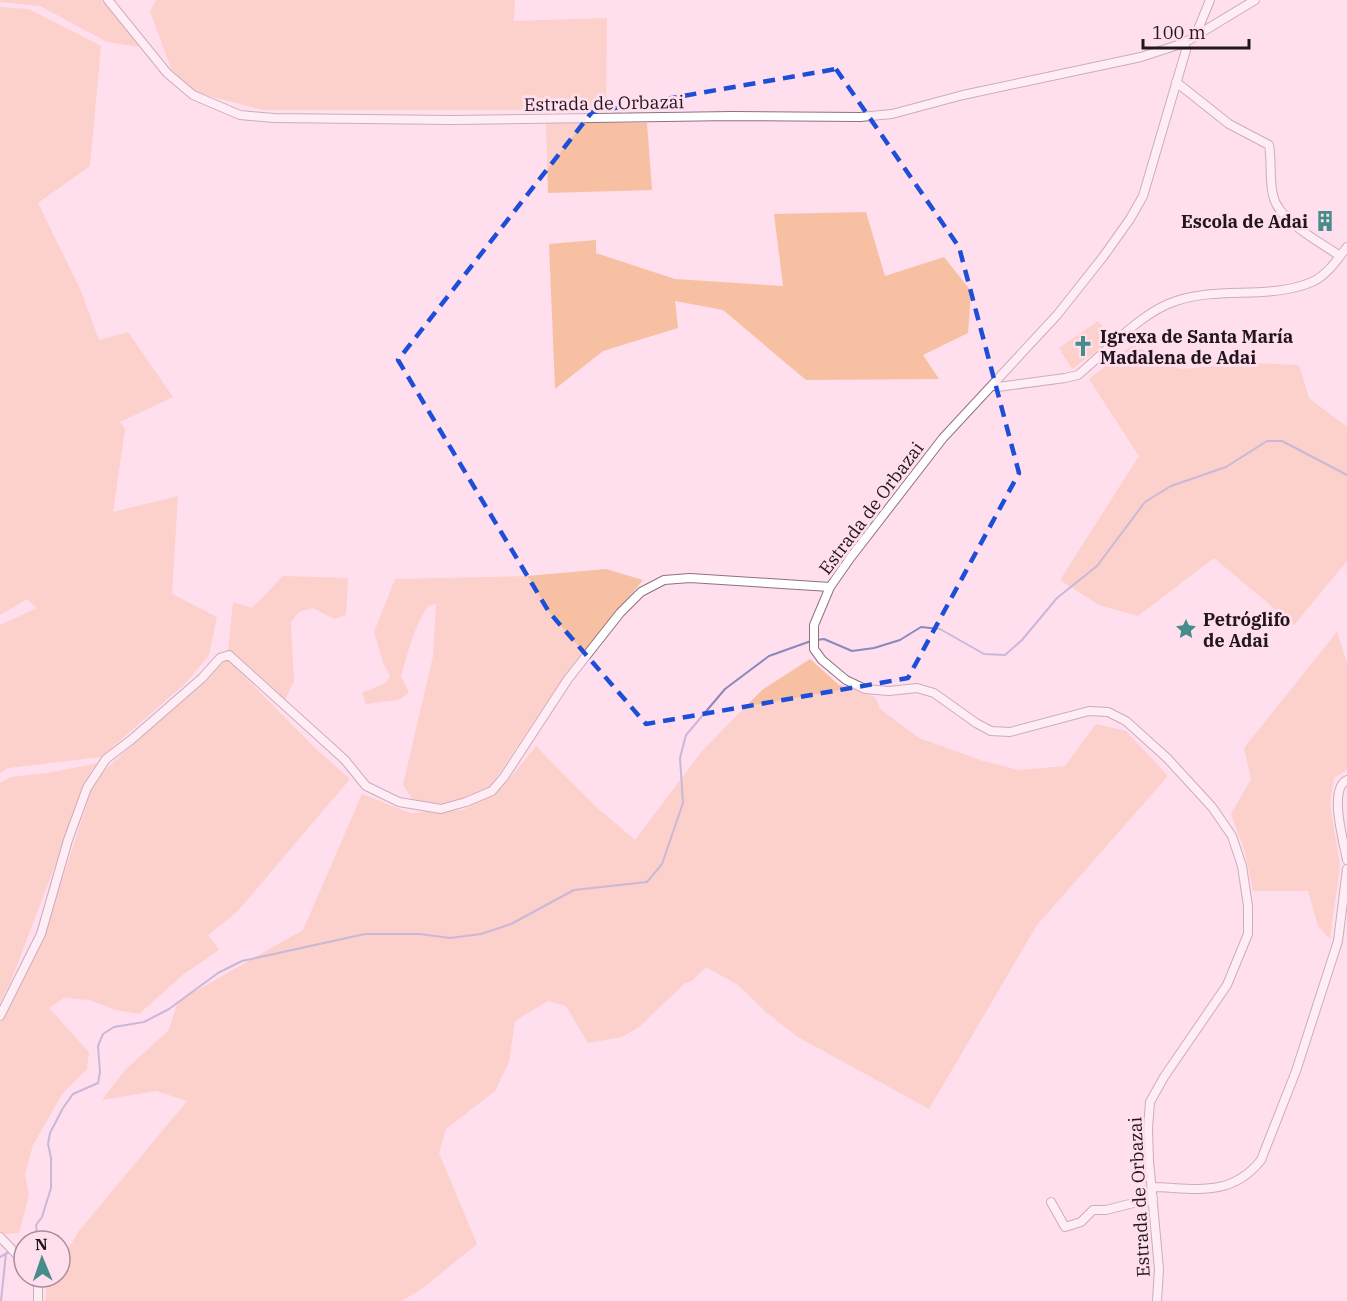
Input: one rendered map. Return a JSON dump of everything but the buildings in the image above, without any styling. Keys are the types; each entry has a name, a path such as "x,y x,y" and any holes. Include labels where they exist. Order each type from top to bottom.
{"street":[{"name":"Estrada de Orbazai","path":"108,0 153,59 193,95 240,115 274,118 452,120 733,116 860,117 892,114 963,95 1141,57 1180,44 1186,50 1143,195 1130,219 1057,315 943,438 851,557 831,587 814,625 814,649 822,660 846,680 865,689 889,691 917,688 934,693 991,731 1010,732 1089,711 1108,712 1126,721 1167,758 1212,807 1232,836 1244,876 1248,906 1248,934 1227,985 1164,1077 1150,1102 1148,1129 1159,1269 1156,1301"},
{"path":"1201,31 1198,27 1210,0"},
{"path":"1180,44 1255,0"},
{"path":"1176,82 1229,124 1269,144 1273,195 1277,209 1293,223 1341,256"},
{"path":"992,385 1009,386 1078,375 1150,312 1177,300 1207,295 1264,292 1313,281 1341,256 1347,247"},
{"path":"1000,376 1009,386"},
{"path":"0,1016 41,934 68,840 87,788 106,759 202,678 220,658 229,655 345,760 366,786 399,802 441,809 492,791 504,777 568,680 620,613 640,592 664,580 690,578 831,587"},
{"path":"1347,780 1342,782 1338,790 1337,808 1347,860"},
{"path":"1152,1187 1225,1187 1238,1182 1261,1160 1296,1071 1338,941 1347,869"},
{"path":"1051,1202 1065,1227 1081,1222 1093,1210 1106,1210 1153,1198"},
{"path":"0,1237 12,1250"}],"highlighted area":[{"path":"836,69 959,247 1019,473 908,678 646,724 549,612 398,360 592,112"}],"shaded area":[{"path":"0,0 102,0 139,47 107,42 40,6 0,2"},
{"path":"156,0 515,0 514,21 607,18 606,110 263,110 178,88 150,11"},
{"path":"0,7 29,9 101,46 90,166 38,203 81,291 99,340 128,332 173,397 120,422 125,429 113,512 178,496 172,594 217,617 209,655 187,682 101,757 8,768 0,773 0,625 37,608 27,599 0,615"},
{"path":"546,123 647,123 652,190 548,193"},
{"path":"866,212 885,276 944,257 971,291 968,333 923,355 939,379 806,380 723,310 675,301 678,328 603,351 555,389 549,244 596,240 596,253 675,279 783,286 774,214"},
{"path":"1098,321 1113,339 1072,369 1059,348"},
{"path":"1133,345 1180,369 1255,363 1299,365 1309,398 1347,427 1347,561 1294,625 1214,558 1138,616 1099,605 1060,580 1139,456 1089,379"},
{"path":"606,569 643,580 567,672 486,793 445,806 414,802 403,785 433,656 436,604 428,606 423,614 409,649 401,676 409,693 398,700 366,704 362,693 386,683 390,677 374,632 395,579 527,576"},
{"path":"283,576 348,578 346,615 334,619 313,608 299,612 291,622 294,681 284,702 228,652 233,602 252,608"},
{"path":"1337,632 1347,663 1347,770 1334,778 1330,803 1340,866 1330,939 1318,926 1308,891 1253,891 1244,849 1231,814 1251,779 1244,748"},
{"path":"227,659 316,749 350,779 237,912 208,935 219,950 184,974 139,1014 116,1010 89,1000 64,998 49,1008 89,1052 87,1069 63,1093 33,1145 25,1174 29,1195 20,1229 12,1229 12,1233 2,1234 0,1232 0,1023 41,942 93,786 104,771"},
{"path":"810,659 839,685 875,697 880,709 919,738 983,761 1019,770 1065,766 1096,724 1126,731 1168,776 1037,925 929,1109 798,1037 767,1013 738,985 706,967 692,981 685,983 639,1027 622,1037 588,1043 566,1006 548,1001 515,1021 509,1062 495,1091 446,1129 439,1153 477,1244 423,1288 402,1301 45,1301 46,1289 72,1289 72,1242 187,1101 156,1091 102,1100 125,1070 169,1030 178,1001 303,930 362,794 410,813 463,810 502,788 536,746 595,806 635,840 702,751 762,690"},
{"path":"99,763 91,771 11,981 0,1003 0,783 11,777"}],"waterway":[{"path":"817,640 824,639 852,651 874,648 900,640 921,627 940,629 984,654 1005,655 1022,640 1057,598 1097,566 1145,502 1171,486 1226,467 1267,441 1282,441 1347,475"},
{"path":"36,1229 51,1188 51,1158 48,1144 50,1133 73,1094 98,1083 100,1072 98,1046 103,1034 114,1027 144,1022 169,1009 218,973 242,961 365,934 420,934 450,938 481,934 511,924 574,890 647,882 662,864 683,803 680,758 686,735 725,689 769,656 811,641"},
{"path":"0,1257 11,1251"},
{"path":"1,1301 6,1253"}],"place":[{"name":"Escola de Adai","path":"1325,221"},
{"name":"Igrexa de Santa María Madalena de Adai","path":"1083,346"},
{"name":"Petróglifo de Adai","path":"1186,629"}]}
